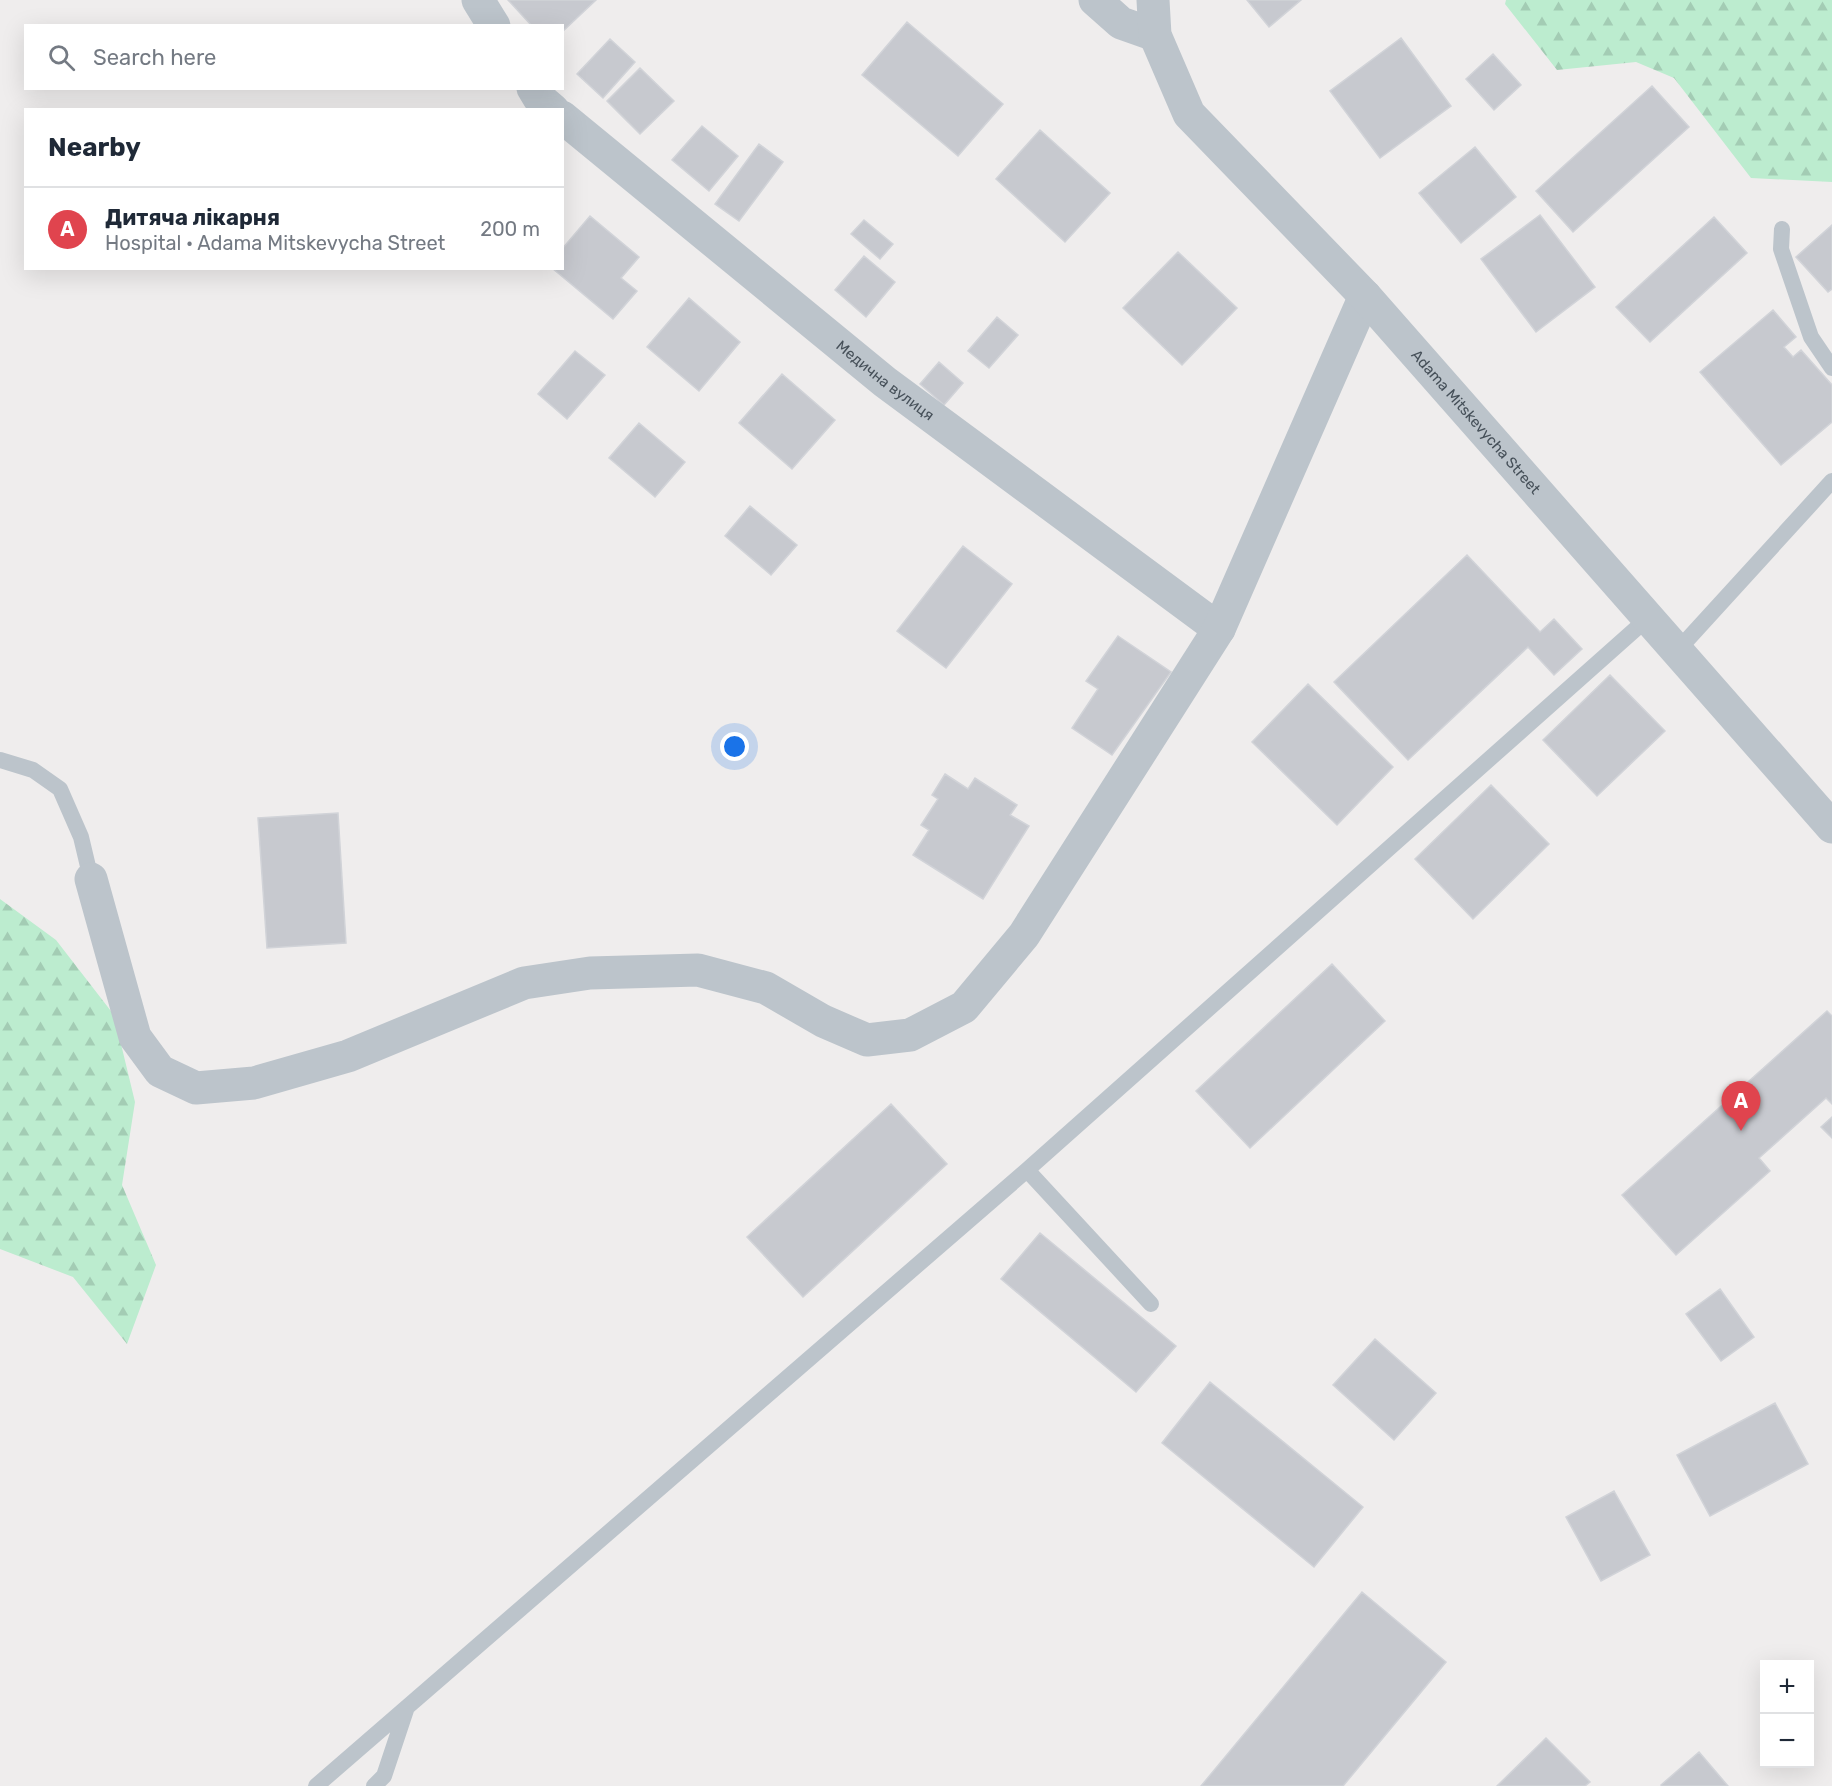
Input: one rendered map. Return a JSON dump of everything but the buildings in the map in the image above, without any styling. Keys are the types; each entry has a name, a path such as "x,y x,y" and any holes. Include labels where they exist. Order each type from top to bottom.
{"street":[{"path":"478,0 493,24"},
{"path":"1095,0 1121,23 1155,35"},
{"name":"Adama Mitskevycha Street","path":"1153,0 1155,35 1189,114 1365,296 1832,827"},
{"path":"534,90 539,98 551,108"},
{"name":"Медична вулиця","path":"564,119 885,382 1219,629"},
{"path":"91,879 135,1037 160,1071 196,1088 254,1083 338,1059 524,983 590,973 698,970 766,988 823,1021 867,1040 910,1035 964,1007 1024,935 1219,629 1365,296"}],"lane":[{"path":"1782,229 1781,249 1811,337 1832,368"},
{"path":"1677,651 1832,481"},
{"path":"316,1786 1027,1170 1648,618"},
{"path":"0,760 33,770 60,789 81,837 91,879"},
{"path":"1027,1170 1151,1304"},
{"path":"374,1786 384,1776 407,1707"}],"green space":[{"path":"1506,0 1832,0 1832,182 1751,178 1674,78 1636,62 1557,70 1505,4"},
{"path":"0,899 56,940 114,1015 135,1102 122,1185 156,1265 127,1344 73,1277 0,1249"}],"place":[{"name":"Дитяча лікарня","path":"1741,1131"}]}
